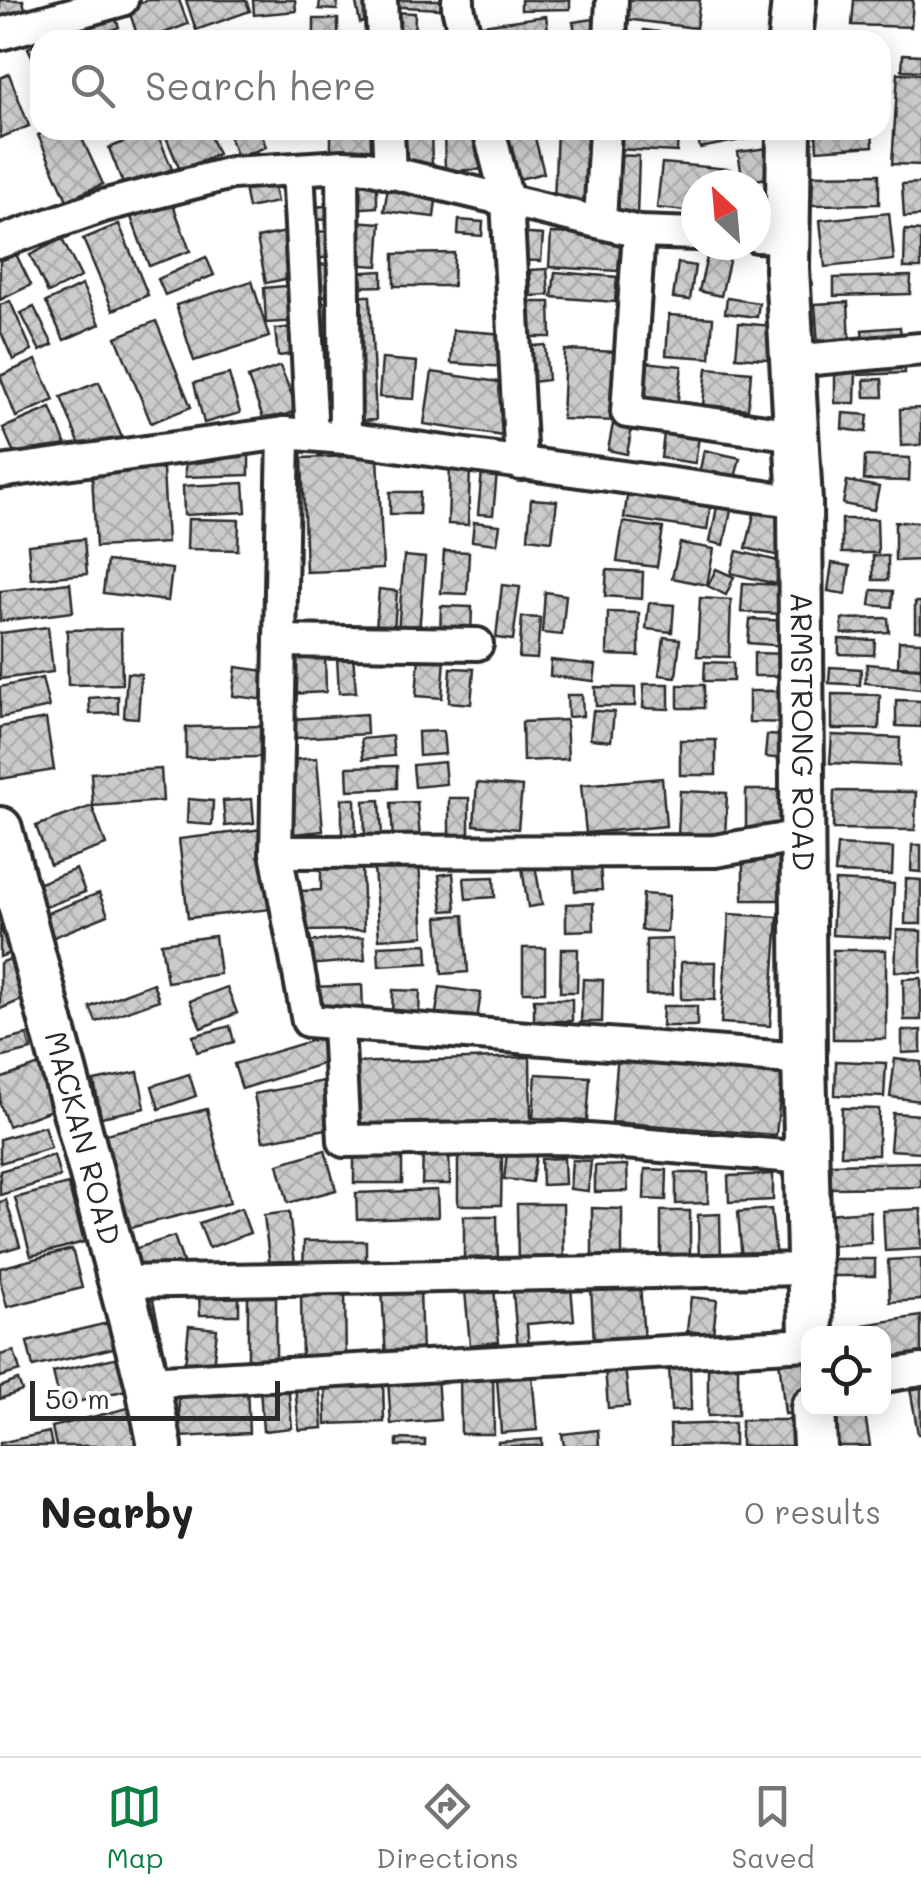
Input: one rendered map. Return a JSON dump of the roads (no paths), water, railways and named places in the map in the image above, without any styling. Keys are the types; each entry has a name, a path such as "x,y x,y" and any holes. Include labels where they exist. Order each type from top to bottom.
{"street":[{"path":"0,34 31,13 122,0"},
{"path":"381,0 382,30"},
{"path":"458,0 464,30"},
{"path":"610,30 612,0"},
{"path":"791,30 794,0"},
{"path":"388,140 390,172"},
{"path":"492,140 507,200 521,464"},
{"path":"600,222 604,140"},
{"name":"ARMSTRONG ROAD","path":"786,140 772,236 786,268 800,502 804,1059 811,1326"},
{"path":"343,166 345,438"},
{"path":"0,242 104,206 231,173 343,166 368,167 638,232 681,233"},
{"path":"298,169 298,434 280,641 276,852 308,1021 804,1059"},
{"path":"638,232 627,412 796,435"},
{"path":"792,361 921,350"},
{"path":"0,472 298,434 800,502"},
{"path":"280,641 477,644"},
{"name":"MACKAN ROAD","path":"0,829 160,1446"},
{"path":"276,852 715,851 802,833"},
{"path":"338,1025 344,1141 564,1138 807,1158"},
{"path":"120,1282 810,1269"},
{"path":"146,1382 801,1344"},
{"path":"891,1375 921,1370"},
{"path":"813,1416 815,1446"}]}
